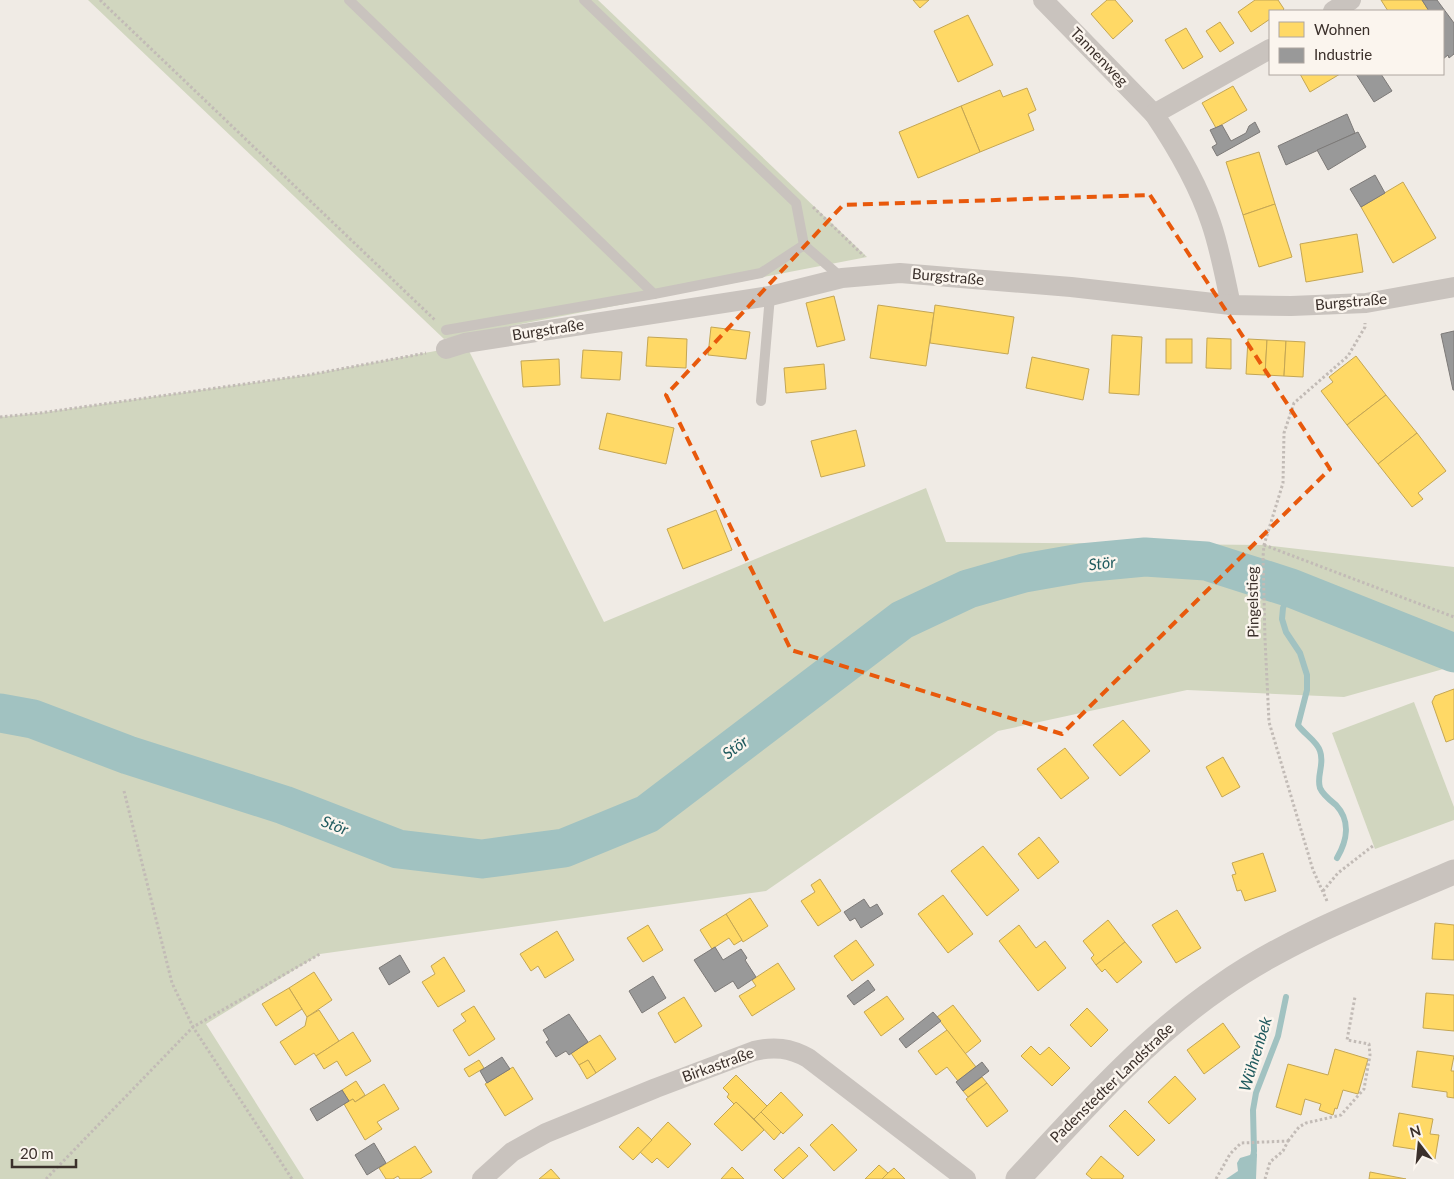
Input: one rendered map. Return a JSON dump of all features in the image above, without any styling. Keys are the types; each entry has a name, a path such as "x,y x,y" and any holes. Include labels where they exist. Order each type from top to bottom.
{"street":[{"name":"Tannenweg","path":"1043,0 1154,114 1175,144 1192,176 1211,224 1231,305"},
{"path":"1335,10 1350,0"},
{"path":"1154,114 1269,49"},
{"name":"Burgstraße","path":"446,340 465,343 770,296 842,278 900,273 1071,287 1231,305 1291,306 1366,303 1454,287"},
{"name":"Padenstedter Landstraße","path":"1018,1179 1076,1115 1158,1034 1228,982 1267,957 1338,922 1454,872"},
{"name":"Birkastraße","path":"482,1179 512,1152 546,1133 656,1088 754,1051 776,1048 797,1052 808,1058 966,1179"}],"lane":[{"path":"349,0 654,294"},
{"path":"584,0 796,203 804,245 842,278"},
{"path":"446,340 654,294 761,273 804,245"},
{"path":"761,401 770,296"}],"path":[{"path":"100,0 446,340"},
{"name":"Pingelstieg","path":"1338,922 1313,870 1269,722 1263,557 1264,545 1283,484 1284,433 1294,402 1348,356 1365,327 1366,303"},
{"path":"0,416 40,413 308,375 446,340"},
{"path":"1264,545 1454,617"},
{"path":"124,791 172,983 193,1027 292,1179"},
{"path":"1323,891 1338,874 1374,845"},
{"path":"46,1179 193,1027 320,954"},
{"path":"1265,1179 1270,1162 1283,1151 1299,1127 1341,1115 1364,1090 1370,1055 1369,1044 1347,1040 1355,996"},
{"path":"1216,1179 1236,1147 1241,1143 1288,1141"}],"highlighted area":[{"path":"1150,195 1330,469 1062,734 791,650 666,395 843,205"}],"green space":[{"path":"88,0 598,0 867,257 444,339"},
{"path":"465,343 604,622 926,488 946,542 1264,545 1454,567 1454,666 1344,697 1187,690 998,731 766,891 320,954 206,1024 304,1179 0,1179 0,417 308,375 446,349","holes":["153,763 284,805 379,842"]},
{"path":"1414,702 1454,807 1454,820 1375,849 1332,733"}],"water":[{"path":"1254,1151 1257,1154 1256,1179 1226,1179 1238,1171 1237,1163 1240,1158 1250,1155"}],"building: Wohnen":[{"path":"913,0 929,0 920,8"},
{"path":"1107,0 1115,0 1133,21 1113,39 1091,14"},
{"path":"1255,0 1278,0 1284,9 1269,10 1269,20 1251,32 1238,12"},
{"path":"1381,0 1422,0 1428,10 1387,10"},
{"path":"968,15 993,65 958,82 934,31"},
{"path":"1220,22 1234,43 1220,52 1206,31"},
{"path":"1186,28 1203,57 1183,69 1165,40"},
{"path":"1301,75 1338,75 1310,92"},
{"path":"1233,86 1247,110 1216,128 1202,103"},
{"path":"1027,88 1036,110 1028,114 1034,130 980,152 961,106 1000,90 1003,97"},
{"path":"961,106 980,152 918,178 899,132"},
{"path":"1259,152 1275,204 1243,215 1226,162"},
{"path":"1403,182 1436,238 1393,263 1361,207"},
{"path":"1275,204 1292,257 1259,267 1243,215"},
{"path":"1357,234 1363,272 1306,282 1300,244"},
{"path":"834,296 845,340 817,347 806,303"},
{"path":"878,305 934,313 926,366 870,358"},
{"path":"935,305 1014,317 1008,354 930,343"},
{"path":"711,327 750,332 746,359 708,355"},
{"path":"1112,335 1142,337 1139,395 1109,393"},
{"path":"648,337 687,339 686,368 646,366"},
{"path":"1207,338 1231,339 1231,369 1206,368"},
{"path":"1166,339 1192,339 1192,363 1166,363"},
{"path":"1248,339 1267,340 1265,375 1246,374"},
{"path":"1267,340 1286,341 1284,376 1265,375"},
{"path":"1286,341 1305,342 1303,377 1284,376"},
{"path":"583,350 622,352 620,380 581,378"},
{"path":"1356,356 1386,395 1347,425 1321,391 1333,382 1329,377"},
{"path":"1032,357 1089,369 1083,400 1026,388"},
{"path":"559,359 560,385 523,387 521,361"},
{"path":"824,364 826,389 786,393 784,368"},
{"path":"1386,395 1417,433 1378,464 1347,425"},
{"path":"607,413 674,428 666,464 599,449"},
{"path":"856,430 865,466 821,477 811,441"},
{"path":"1417,433 1446,471 1418,493 1423,499 1412,507 1378,464"},
{"path":"716,510 732,550 683,569 667,529"},
{"path":"1454,689 1454,739 1446,742 1432,702 1435,696"},
{"path":"1123,720 1150,751 1120,776 1093,745"},
{"path":"1065,748 1089,778 1061,799 1037,769"},
{"path":"1223,757 1240,787 1222,797 1206,767"},
{"path":"1039,837 1059,862 1038,879 1018,854"},
{"path":"983,846 1019,890 987,916 951,871"},
{"path":"1263,853 1276,891 1245,901 1241,890 1237,891 1232,875 1236,874 1232,863"},
{"path":"820,879 841,911 818,926 801,901 815,892 811,885"},
{"path":"943,895 973,934 948,953 918,914"},
{"path":"750,898 768,926 743,942 726,914"},
{"path":"1177,910 1201,948 1176,963 1152,925"},
{"path":"726,914 742,940 734,945 729,938 712,949 700,930"},
{"path":"1108,920 1125,942 1096,965 1091,958 1094,955 1083,941"},
{"path":"1435,923 1454,925 1454,960 1432,959"},
{"path":"648,925 663,950 643,962 627,938"},
{"path":"1019,925 1036,948 1045,941 1066,968 1038,991 999,941"},
{"path":"557,931 574,960 545,978 538,966 531,971 520,954"},
{"path":"856,940 874,965 852,981 834,956"},
{"path":"1125,942 1142,962 1117,983 1105,969 1102,972 1096,965"},
{"path":"444,957 465,991 438,1007 422,982 435,974 431,966"},
{"path":"778,963 795,989 752,1016 739,996 756,986 752,980"},
{"path":"314,972 332,1000 307,1017 289,988"},
{"path":"289,988 302,1009 276,1026 262,1004"},
{"path":"1426,993 1454,995 1454,1031 1423,1028"},
{"path":"887,996 904,1019 881,1036 864,1012"},
{"path":"684,997 702,1026 675,1043 658,1013"},
{"path":"953,1005 981,1041 965,1054 937,1017"},
{"path":"474,1006 495,1039 469,1056 453,1030 466,1021 461,1014"},
{"path":"1087,1008 1108,1030 1091,1047 1070,1025"},
{"path":"319,1010 339,1041 316,1056 314,1053 295,1065 280,1042 305,1026 307,1017"},
{"path":"1223,1023 1240,1047 1204,1074 1187,1050"},
{"path":"947,1030 976,1067 958,1081 947,1067 936,1075 918,1051"},
{"path":"353,1032 371,1061 346,1076 337,1061 324,1069 316,1056"},
{"path":"600,1035 616,1059 596,1073 588,1060 579,1065 571,1053"},
{"path":"1031,1046 1040,1055 1049,1047 1070,1068 1052,1086 1021,1056"},
{"path":"1335,1049 1368,1059 1358,1094 1343,1090 1333,1115 1319,1110 1321,1104 1305,1099 1301,1115 1276,1107 1288,1064 1328,1075"},
{"path":"1417,1051 1454,1056 1451,1071 1454,1071 1454,1098 1447,1097 1447,1092 1412,1087"},
{"path":"479,1060 484,1068 469,1077 464,1069"},
{"path":"588,1060 596,1073 587,1079 579,1065"},
{"path":"513,1067 533,1099 505,1116 485,1084"},
{"path":"736,1075 767,1106 754,1119 736,1102 734,1104 727,1097 729,1094 723,1088"},
{"path":"1175,1076 1196,1099 1169,1124 1148,1102"},
{"path":"982,1077 987,1083 968,1097 963,1091"},
{"path":"356,1081 365,1095 355,1102 353,1099 349,1101 342,1090"},
{"path":"987,1083 1008,1111 987,1127 966,1099"},
{"path":"384,1084 399,1109 377,1122 382,1129 365,1140 344,1104 353,1099 355,1102"},
{"path":"781,1092 803,1115 783,1134 761,1112"},
{"path":"736,1102 764,1130 742,1151 714,1124"},
{"path":"1125,1110 1155,1140 1138,1156 1109,1126"},
{"path":"761,1112 781,1132 774,1140 754,1119"},
{"path":"1399,1113 1433,1119 1430,1134 1439,1135 1435,1159 1426,1158 1426,1151 1393,1146"},
{"path":"668,1122 691,1144 668,1168 657,1158 652,1163 640,1152"},
{"path":"832,1124 857,1150 834,1171 810,1145"},
{"path":"638,1127 652,1140 633,1160 619,1147"},
{"path":"415,1146 432,1172 420,1179 400,1179 398,1176 393,1179 386,1179 379,1168"},
{"path":"799,1147 808,1156 783,1179 774,1170"},
{"path":"1101,1156 1124,1176 1122,1179 1092,1179 1086,1174"},
{"path":"879,1165 888,1173 882,1179 865,1179"},
{"path":"732,1167 744,1179 721,1179"},
{"path":"894,1168 905,1179 882,1179 888,1173"},
{"path":"551,1169 560,1179 539,1179"},
{"path":"1370,1172 1406,1179 1369,1179"}],"building: Industrie":[{"path":"1422,0 1437,0 1454,23 1454,54 1449,58 1448,55 1444,58 1444,10 1428,10"},
{"path":"1357,75 1382,75 1392,91 1374,102"},
{"path":"1347,114 1355,133 1286,165 1278,146"},
{"path":"1255,122 1260,132 1217,156 1212,147 1217,144 1210,130 1222,125 1231,141 1246,133 1249,126"},
{"path":"1358,132 1366,147 1328,170 1317,150"},
{"path":"1375,175 1385,193 1361,207 1350,189"},
{"path":"1454,331 1454,390 1453,390 1441,334"},
{"path":"864,899 870,908 877,904 883,914 861,928 855,918 850,921 844,912"},
{"path":"715,947 723,960 741,949 747,958 745,960 756,977 738,989 733,981 715,992 694,960"},
{"path":"400,955 410,972 389,985 379,968"},
{"path":"653,976 666,998 642,1013 629,991"},
{"path":"868,980 875,990 854,1005 847,996"},
{"path":"933,1012 941,1021 906,1048 899,1039"},
{"path":"569,1014 588,1042 569,1055 566,1051 556,1057 546,1042 549,1040 543,1030"},
{"path":"502,1057 510,1069 487,1083 480,1071"},
{"path":"982,1062 989,1071 963,1091 956,1082"},
{"path":"342,1090 349,1101 317,1121 310,1109"},
{"path":"374,1143 386,1163 367,1175 355,1155"}],"waterway":[{"name":"Stör","path":"0,713 33,719 128,755 284,805 398,849 482,859 564,848 647,814 902,620 968,589 1024,573 1081,563 1145,557 1206,561 1291,588 1454,653"},
{"name":"Wührenbek","path":"1291,588 1283,608 1282,619 1286,632 1300,653 1307,675 1307,690 1298,725 1318,747 1322,761 1319,779 1320,788 1341,811 1346,824 1345,838 1337,858"},
{"name":"Wührenbek","path":"1253,1158 1253,1110 1256,1093 1278,1036 1286,997"}]}
